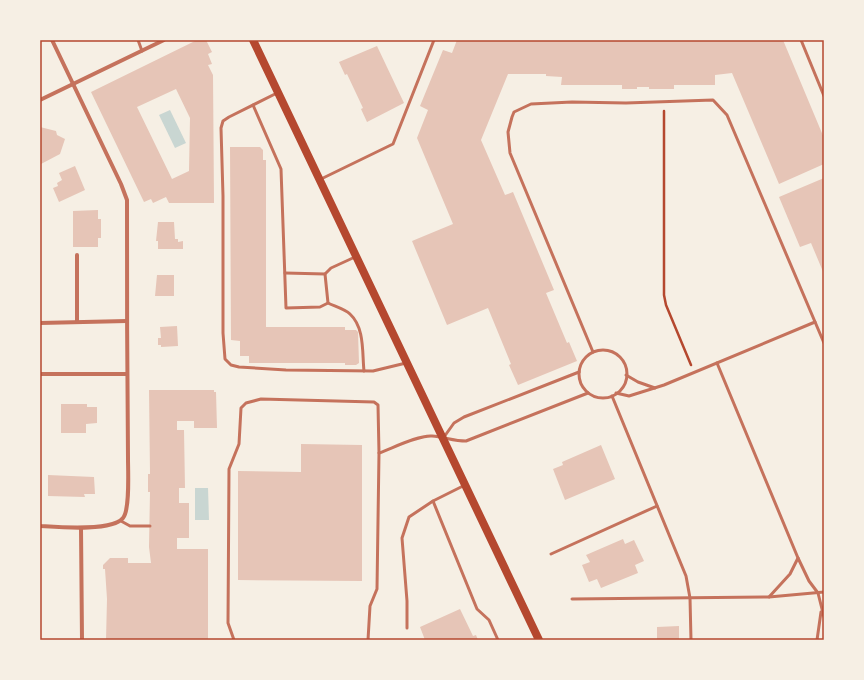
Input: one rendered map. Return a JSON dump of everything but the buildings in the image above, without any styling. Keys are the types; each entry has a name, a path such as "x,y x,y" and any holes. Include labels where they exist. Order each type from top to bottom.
{"main road":[{"path":"254,40 539,640"}],"street":[{"path":"40,526 81,528 108,525 121,521 126,513 126,196 52,40"},
{"path":"40,100 164,40"},
{"path":"77,255 77,322"},
{"path":"40,323 127,321"},
{"path":"40,374 127,374"},
{"path":"81,528 82,640"}],"lane":[{"path":"138,40 142,51"},
{"path":"320,179 393,144 434,40"},
{"path":"801,40 824,96"},
{"path":"278,92 229,117 223,121 221,128 223,196 222,333 225,359 231,365 251,369 364,371 384,370 407,363"},
{"path":"593,352 510,153 508,132 514,112 531,104 713,100 727,115 824,343"},
{"path":"253,105 281,169 286,308 320,307 328,303"},
{"path":"285,274 325,274 331,268 356,256"},
{"path":"325,274 328,303"},
{"path":"328,303 350,313 356,322 361,333 364,371"},
{"path":"616,393 629,396 655,388 815,322"},
{"path":"602,350 614,352 623,362 626,375 625,382 612,396 600,397 588,393 581,383 579,372 583,360 593,352 602,350"},
{"path":"717,363 808,581 818,593 821,610 824,617"},
{"path":"443,439 454,423 464,417 579,372"},
{"path":"626,375 638,382 655,388"},
{"path":"379,453 420,438 432,436 443,439 466,441 588,393"},
{"path":"612,396 686,576 690,598 691,640"},
{"path":"234,640 228,623 229,469 239,444 239,415 243,405 261,399 375,402 379,408 377,589 370,606 368,640"},
{"path":"407,628 407,601 402,538 409,517 433,501 465,485"},
{"path":"433,501 477,610 489,620 498,640"},
{"path":"551,554 657,506"},
{"path":"121,521 130,526 150,526"},
{"path":"769,597 790,574 798,558"},
{"path":"572,599 769,597 824,592"},
{"path":"817,640 821,610"}],"path":[{"path":"664,111 664,295 666,305 692,366"}],"shaded area":[{"path":"170,110 186,143 175,148 159,115"},
{"path":"195,488 208,488 209,520 195,520"}]}
